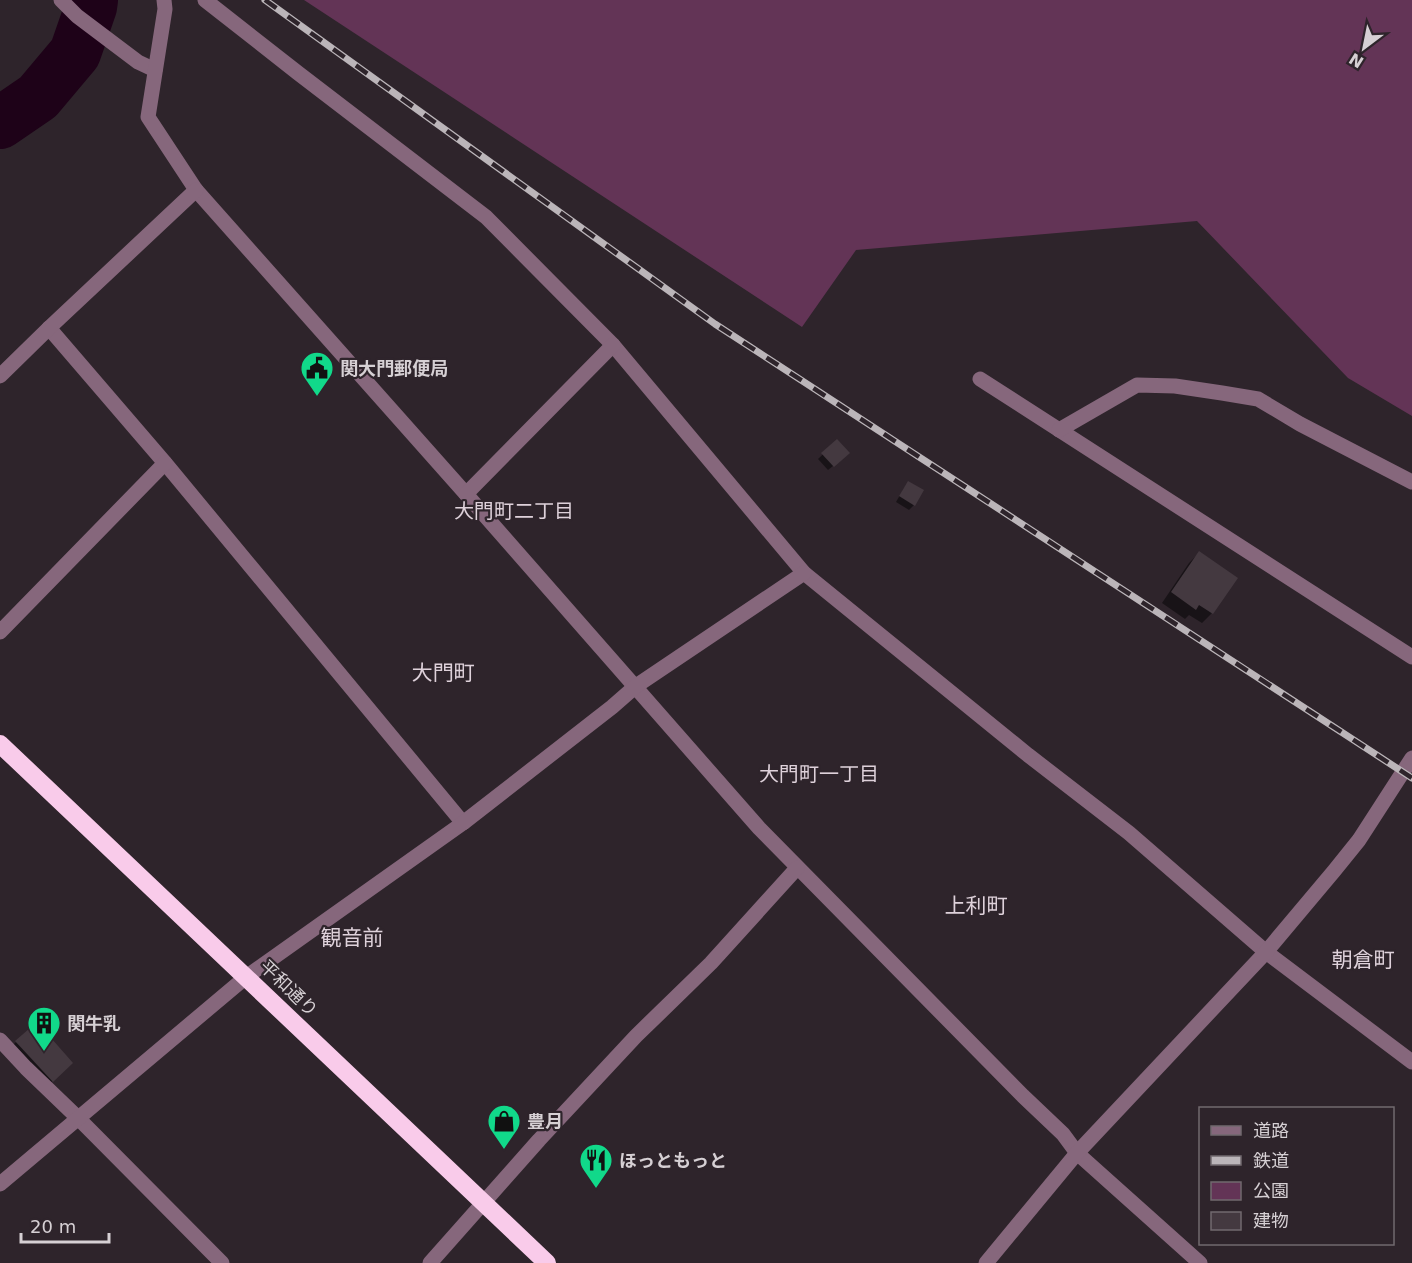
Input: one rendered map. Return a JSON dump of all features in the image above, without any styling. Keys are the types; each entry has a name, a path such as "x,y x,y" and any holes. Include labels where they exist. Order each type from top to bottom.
{"highway":[{"name":"平和通り","path":"0,744 547,1263"}],"street":[{"path":"61,0 77,16 138,62 155,70"},
{"path":"164,0 165,9 148,117 196,190 759,828 1063,1134 1077,1153 1200,1263"},
{"path":"205,0 486,217 613,345 804,573 1028,755 1129,833 1266,952 1412,1062"},
{"path":"0,376 196,190"},
{"path":"49,328 165,463 463,823"},
{"path":"466,494 613,345"},
{"path":"980,379 1412,657"},
{"path":"1059,430 1137,385 1175,386 1210,391 1258,399 1300,424 1412,482"},
{"path":"0,632 165,463"},
{"path":"0,1184 246,977 463,823 636,686 804,573"},
{"path":"986,1263 1077,1153 1266,952 1359,840 1412,758"},
{"path":"430,1263 547,1131 636,1036 711,963 797,868"},
{"path":"0,1040 222,1263"}],"green space":[{"path":"304,0 1412,0 1412,416 1348,378 1197,221 856,250 802,327"}],"building":[{"path":"837,439 850,453 834,467 821,453"},
{"path":"908,481 924,490 915,506 899,496"},
{"path":"1199,551 1238,578 1213,614 1199,605 1196,610 1171,592"},
{"name":"関牛乳","path":"37,1022 73,1063 53,1082 15,1041"}],"waterway":[{"path":"0,123 38,97 75,53 92,0"}],"railway":[{"path":"265,0 715,324 1412,778"}],"place":[{"name":"関大門郵便局","path":"317,397"},
{"name":"関牛乳","path":"44,1052"},
{"name":"豊月","path":"504,1150"},
{"name":"ほっともっと","path":"596,1189"}],"district":[{"name":"大門町二丁目","path":"514,511"},
{"name":"大門町","path":"443,673"},
{"name":"大門町一丁目","path":"819,774"},
{"name":"上利町","path":"976,906"},
{"name":"観音前","path":"352,938"},
{"name":"朝倉町","path":"1363,960"}]}
